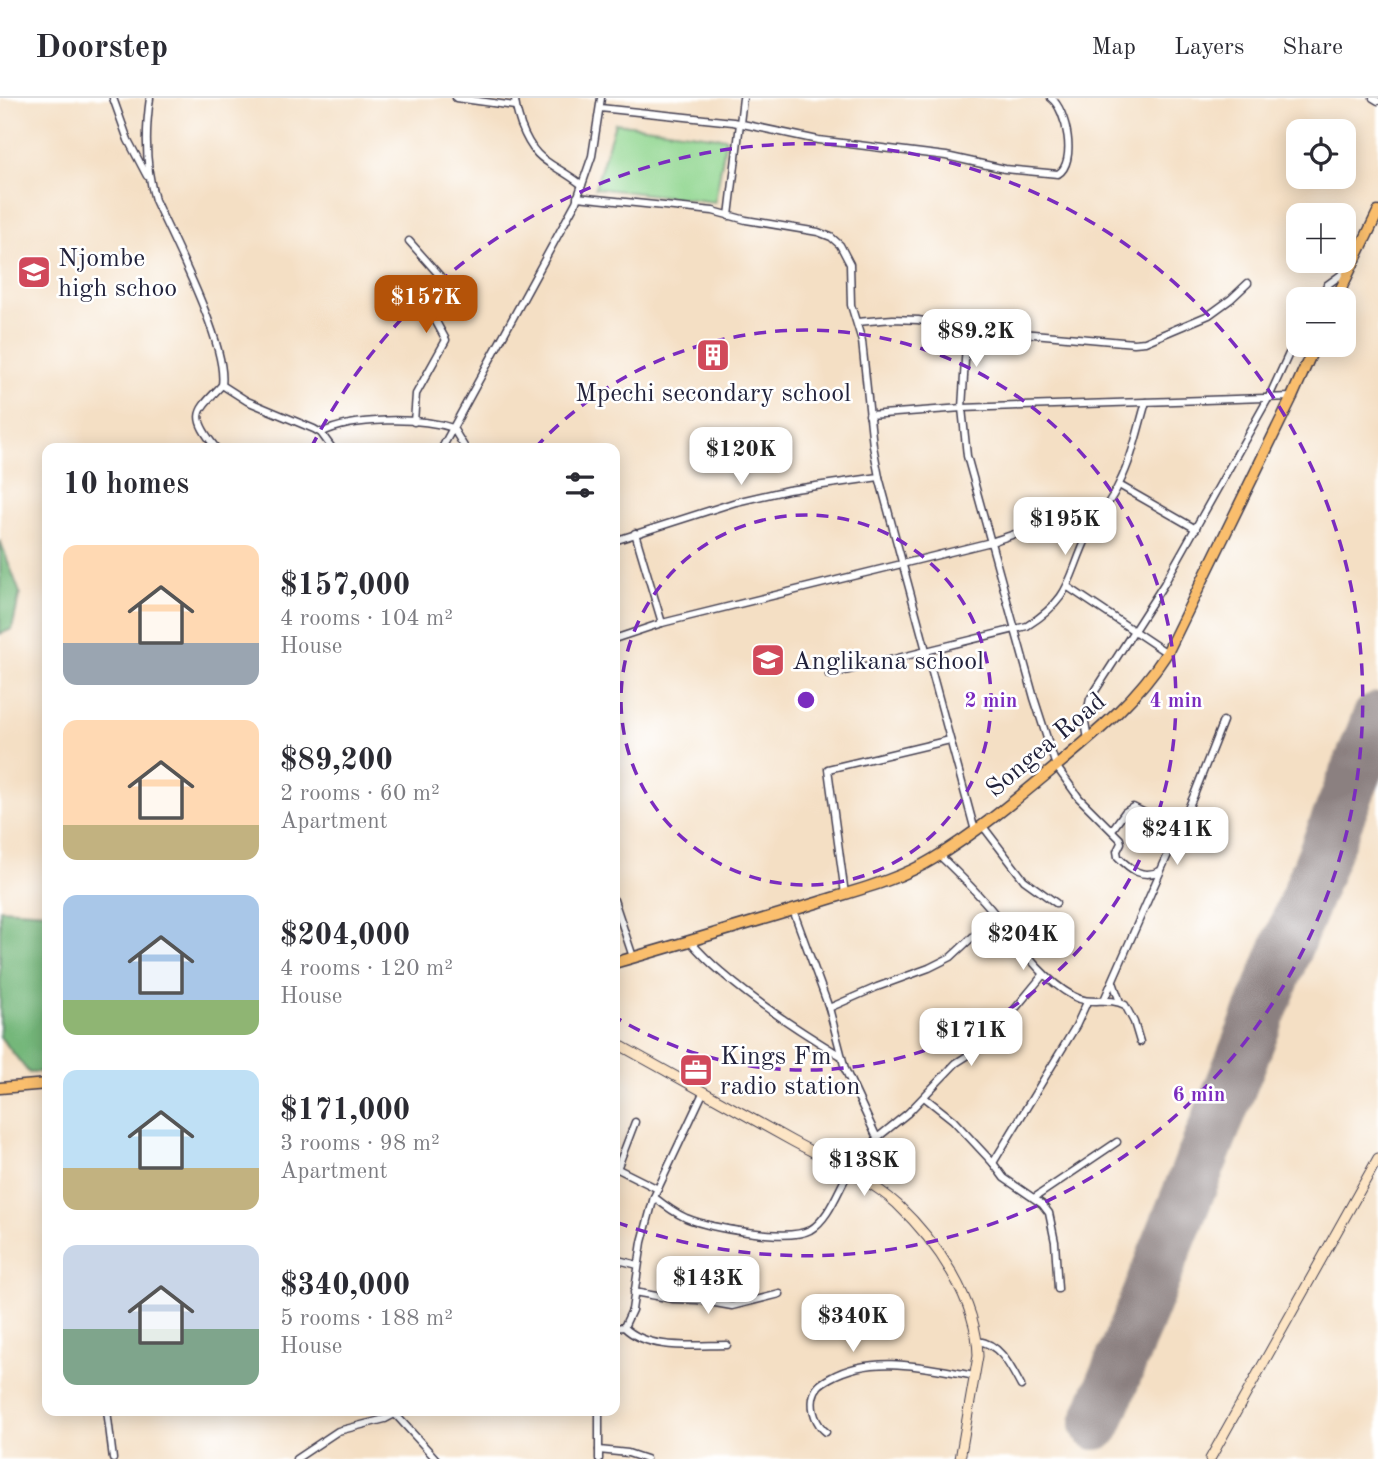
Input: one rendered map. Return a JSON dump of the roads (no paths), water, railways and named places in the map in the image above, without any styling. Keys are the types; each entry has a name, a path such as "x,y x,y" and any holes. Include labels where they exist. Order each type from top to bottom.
{"highway":[{"path":"1356,258 1378,212"},
{"name":"Songea Road","path":"620,961 845,894 904,873 939,855 979,828 1088,739 1149,681 1167,653 1310,357"},
{"path":"0,1088 42,1084"}],"street":[{"path":"113,98 128,140 149,177"},
{"path":"150,98 147,146 149,177 155,200 216,343 222,372 222,385 207,398 199,412 200,421 213,443"},
{"path":"456,98 516,106"},
{"path":"515,98 532,149 545,162 582,185"},
{"path":"445,443 577,197 592,156 601,98"},
{"path":"729,216 743,98"},
{"path":"600,108 739,123 818,140 946,156 1005,169 1058,174 1065,170 1067,163 1067,138 1063,114 1051,98"},
{"path":"1374,98 1378,101"},
{"path":"577,197 686,207 818,232 840,244 850,264 851,305 858,322 879,477 950,740 979,828 1024,880 1056,903"},
{"path":"409,241 441,277 434,318 446,340 439,358 416,394 414,422"},
{"path":"1326,287 1344,273"},
{"path":"858,322 918,320 967,328 1051,334 1119,343 1145,342 1209,315 1248,283"},
{"path":"967,328 962,408 967,456 1034,698 1056,766 1071,789 1120,839 1116,854 1125,864 1144,875 1160,871"},
{"path":"1088,739 1085,712 1090,699 1135,631 1196,529 1269,397 1287,357"},
{"path":"222,385 247,401 321,433 328,443"},
{"path":"869,415 962,408 1292,397"},
{"path":"829,675 1027,626 1056,605 1068,587 1088,536 1119,485 1146,402"},
{"path":"321,433 347,425 414,422 453,428"},
{"path":"453,428 462,443"},
{"path":"620,539 736,502 788,490 879,477"},
{"path":"1119,485 1196,529"},
{"path":"620,637 662,622 1054,526 1068,527 1088,536"},
{"path":"635,533 662,622"},
{"path":"1068,587 1167,653"},
{"path":"1104,1000 1195,794 1223,721"},
{"path":"845,894 828,769 950,740"},
{"path":"1112,830 1125,812 1133,807 1145,813 1174,838"},
{"path":"939,855 996,915 1043,975 1060,988 1087,1002 1120,1002"},
{"path":"793,910 829,1008 845,1069 877,1138 874,1161 863,1179"},
{"path":"829,1008 951,957 996,915"},
{"path":"620,918 633,957"},
{"path":"691,941 707,961 724,975 841,1056"},
{"path":"877,1138 925,1097 956,1063 986,1044 1043,975"},
{"path":"1113,982 1120,1002 1130,1011 1140,1042"},
{"path":"993,1163 1076,1026 1087,1002"},
{"path":"620,1045 863,1179 898,1205 935,1249 959,1289 978,1341 975,1376 960,1459"},
{"path":"624,1327 632,1310 638,1265 654,1197 703,1093"},
{"path":"925,1097 944,1112 1011,1185 1042,1205 1053,1224 1058,1289"},
{"path":"620,1156 635,1122"},
{"path":"1034,1198 1117,1142"},
{"path":"1210,1459 1378,1158"},
{"path":"620,1170 658,1189"},
{"path":"654,1197 685,1217 704,1224 770,1234 792,1234 809,1231 821,1221 849,1172"},
{"path":"620,1260 638,1265"},
{"path":"634,1292 732,1306 780,1294"},
{"path":"620,1327 624,1327 639,1339 652,1342 727,1345"},
{"path":"978,1341 994,1346 1021,1386"},
{"path":"826,1432 815,1418 813,1394 819,1384 847,1370 870,1365 890,1365 975,1376"},
{"path":"108,1416 113,1459"},
{"path":"296,1459 338,1431 389,1416"},
{"path":"401,1416 436,1459"},
{"path":"599,1416 599,1459"},
{"path":"599,1450 628,1452 646,1459"},
{"path":"424,1459 430,1453"}],"place":[{"name":"Njombe high schoo","path":"34,272"},
{"name":"Mpechi secondary school","path":"713,355"},
{"name":"Anglikana school","path":"768,660"},
{"name":"Kings Fm radio station","path":"696,1070"}]}
